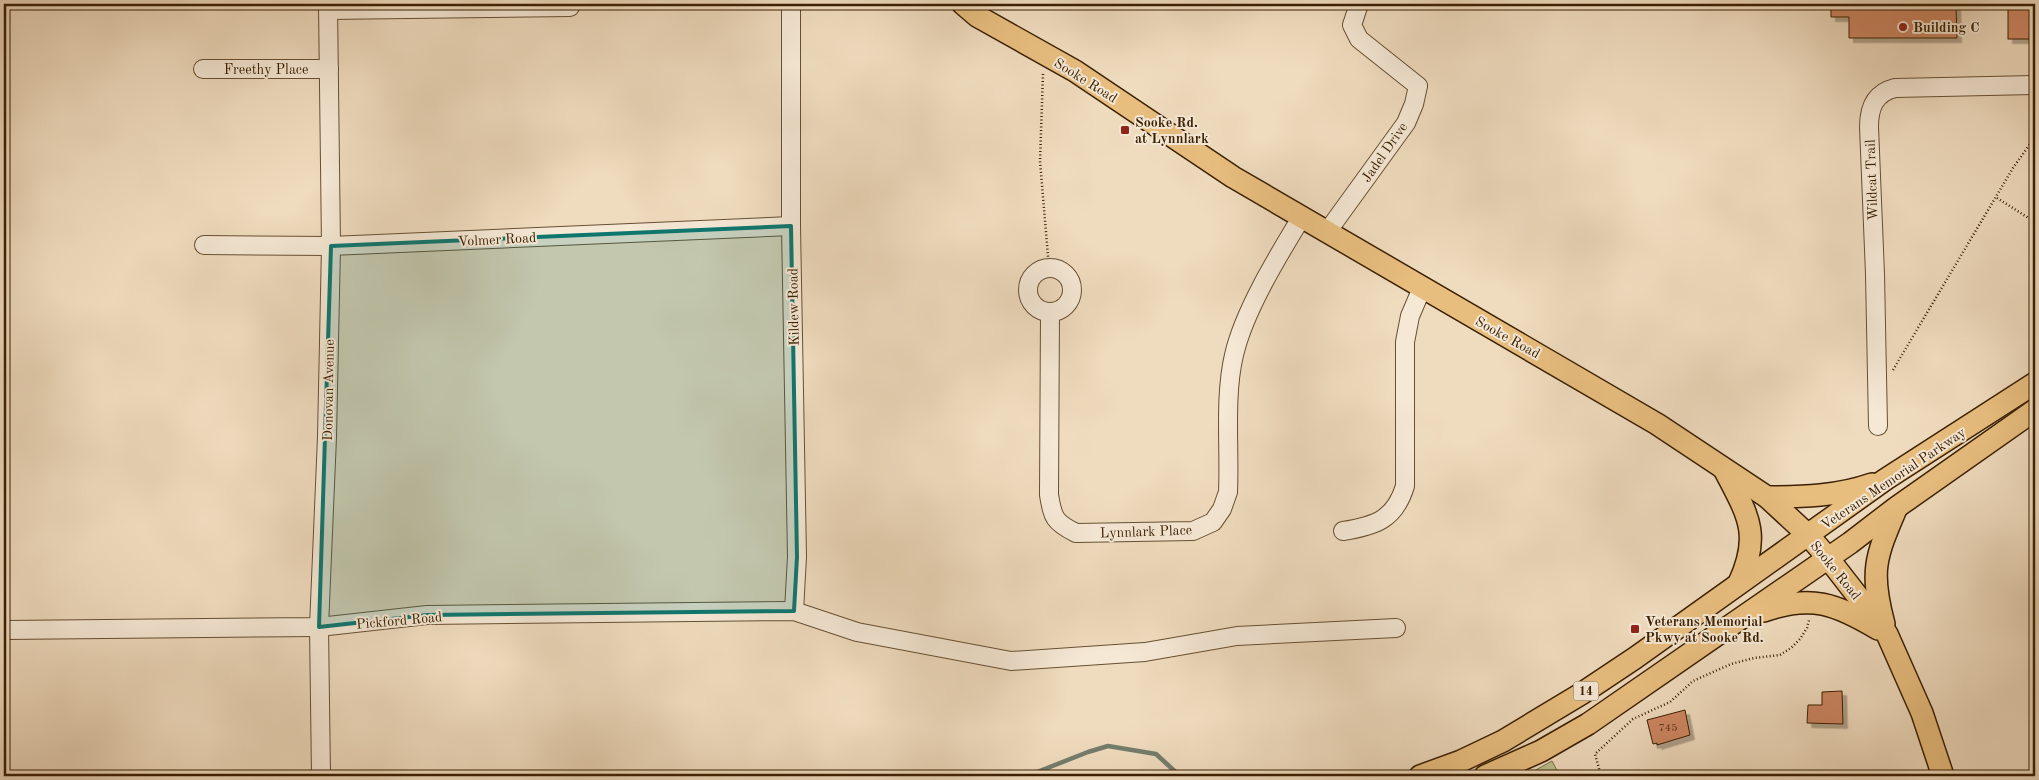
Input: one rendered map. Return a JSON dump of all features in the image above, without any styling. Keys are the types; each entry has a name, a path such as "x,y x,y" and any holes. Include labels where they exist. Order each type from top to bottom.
{"main road":[{"name":"Sooke Road","path":"962,4 977,16 1075,71 1233,177 1642,414 1767,497 1808,535 1887,634 1922,713 1943,776"},
{"name":"Veterans Memorial Parkway","path":"1420,776 1461,761 1503,741 1545,717 1635,658 1886,479 2035,383"},
{"name":"Veterans Memorial Parkway","path":"1485,776 1541,750 1588,724 1828,558 2035,410"},
{"path":"1722,467 1746,512 1751,536 1748,563 1739,584"},
{"path":"1767,497 1837,493 1859,489 1886,479"},
{"path":"1887,634 1877,599 1876,573 1881,543 1897,507"},
{"path":"1733,624 1780,605 1816,601 1840,608 1887,634"}],"street":[{"name":"Kildew Road","path":"791,4 791,226 797,557 794,611"},
{"name":"Jadel Drive","path":"1327,232 1406,123 1414,104 1418,86 1359,39 1352,25 1360,4"},
{"path":"328,7 570,7"},
{"name":"Donovan Avenue","path":"320,776 319,627 328,437 331,246 328,7"},
{"name":"Freethy Place","path":"202,69 329,69"},
{"name":"Wildcat Trail","path":"1878,426 1875,274 1868,127 1872,104 1886,90 1895,88 2035,86"},
{"name":"Lynnlark Place","path":"1050,312 1049,495 1053,514 1060,525 1076,533 1193,531 1213,522 1222,509 1228,492 1230,385 1234,355 1244,324 1284,246 1301,218"},
{"name":"Volmer Road","path":"204,245 331,246 791,226"},
{"path":"1049,268 1059,269 1067,275 1072,284 1072,294 1068,303 1060,309 1050,312 1041,310 1033,304 1029,295 1032,277 1039,270 1049,268"},
{"path":"1344,531 1373,524 1384,519 1397,507 1401,499 1405,486 1405,342 1410,316 1422,288"},
{"name":"Pickford Road","path":"4,630 319,627 427,615 794,611 857,632 1011,661 1145,652 1238,636 1396,628"}],"path":[{"path":"1044,54 1040,161 1049,268"},
{"path":"1877,394 2028,145 2035,137"},
{"path":"1997,198 2035,222"},
{"path":"1601,776 1595,754 1633,719 1670,702 1694,681 1707,674 1731,664 1754,658 1780,656 1791,648 1807,628"}],"highlighted area":[{"path":"791,226 797,557 794,611 427,615 319,627 331,246"}],"green space":[{"path":"1552,761 1560,776 1525,776"}],"building":[{"name":"Building C","path":"1831,4 1956,4 1957,38 1849,38 1849,17 1831,17"},
{"path":"2008,4 2035,4 2035,39 2008,39"},
{"path":"1842,691 1843,724 1807,723 1808,705 1822,705 1822,692"},
{"path":"1685,710 1690,735 1657,745 1657,743 1653,744 1647,720"}],"waterway":[{"path":"1027,776 1108,746 1156,754 1180,776"}],"place":[{"name":"Building C","path":"1903,27"},
{"name":"Sooke Rd. at Lynnlark","path":"1125,130"},
{"name":"Veterans Memorial Pkwy at Sooke Rd.","path":"1635,629"}]}
